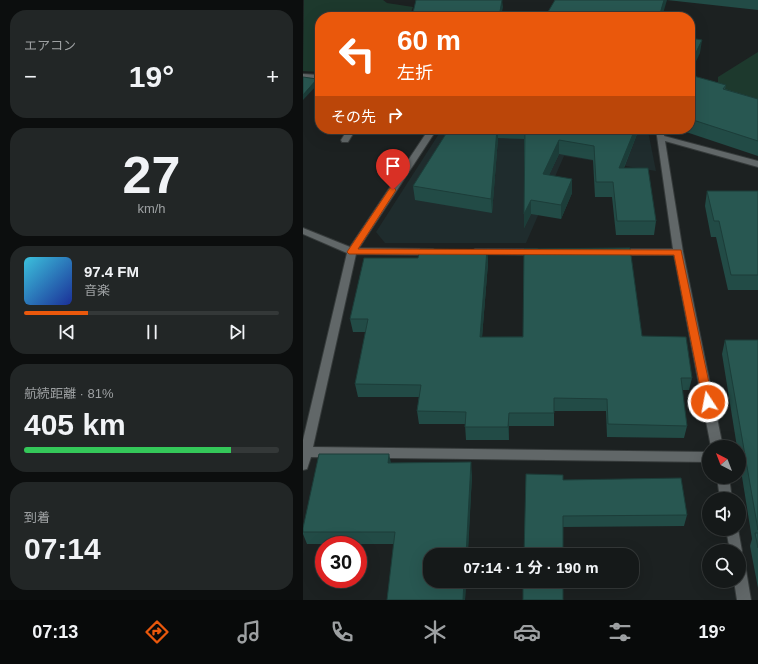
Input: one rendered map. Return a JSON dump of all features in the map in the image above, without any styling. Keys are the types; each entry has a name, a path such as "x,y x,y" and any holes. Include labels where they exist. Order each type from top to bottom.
{"street":[{"path":"303,76 315,77"},
{"path":"345,140 349,134"},
{"path":"303,465 352,252 430,134"},
{"path":"660,134 678,252 716,440"},
{"path":"663,134 758,164"},
{"path":"303,232 352,252 439,252"},
{"path":"463,252 551,252"},
{"path":"606,252 678,252"},
{"path":"306,452 702,457"},
{"path":"742,588 744,600"}],"shaded area":[{"path":"439,134 649,134 656,171 564,156 526,243 385,243 376,232"}],"green space":[{"path":"304,0 383,0 387,3 413,7 411,12 315,12 315,72 303,71"},
{"path":"758,52 758,105 718,92 718,77"}],"building":[{"path":"416,0 502,0 500,12 413,12"},
{"path":"555,0 664,0 660,12 548,12"},
{"path":"695,39 702,40 695,55"},
{"path":"695,76 726,85 723,89 758,99 758,141 695,121"},
{"path":"303,77 315,79 315,81 303,95"},
{"path":"446,134 497,134 491,199 413,186"},
{"path":"525,134 633,134 619,168 648,168 656,221 617,221 613,182 596,182 594,146 559,140 543,174 572,179 561,205 531,200 524,214"},
{"path":"707,191 758,191 758,275 731,275 719,221 714,221"},
{"path":"630,248 642,336 686,337 692,378 681,378 687,426 608,424 607,399 554,398 554,413 509,413 508,427 465,427 466,412 417,411 421,385 355,384 368,319 350,319 364,258 418,258 420,249 487,250 480,337 523,337 524,249"},
{"path":"725,340 758,340 758,530 746,461 746,440 742,440"},
{"path":"319,454 389,454 388,463 471,462 466,548 423,548 423,588 464,588 463,600 387,600 395,532 303,532"},
{"path":"526,474 563,475 563,480 681,478 687,515 563,516 563,548 524,548"},
{"path":"755,533 758,533 758,548"},
{"path":"523,588 563,588 563,600 523,600"}],"route":[{"path":"393,190 352,252 678,252 708,402"}]}
